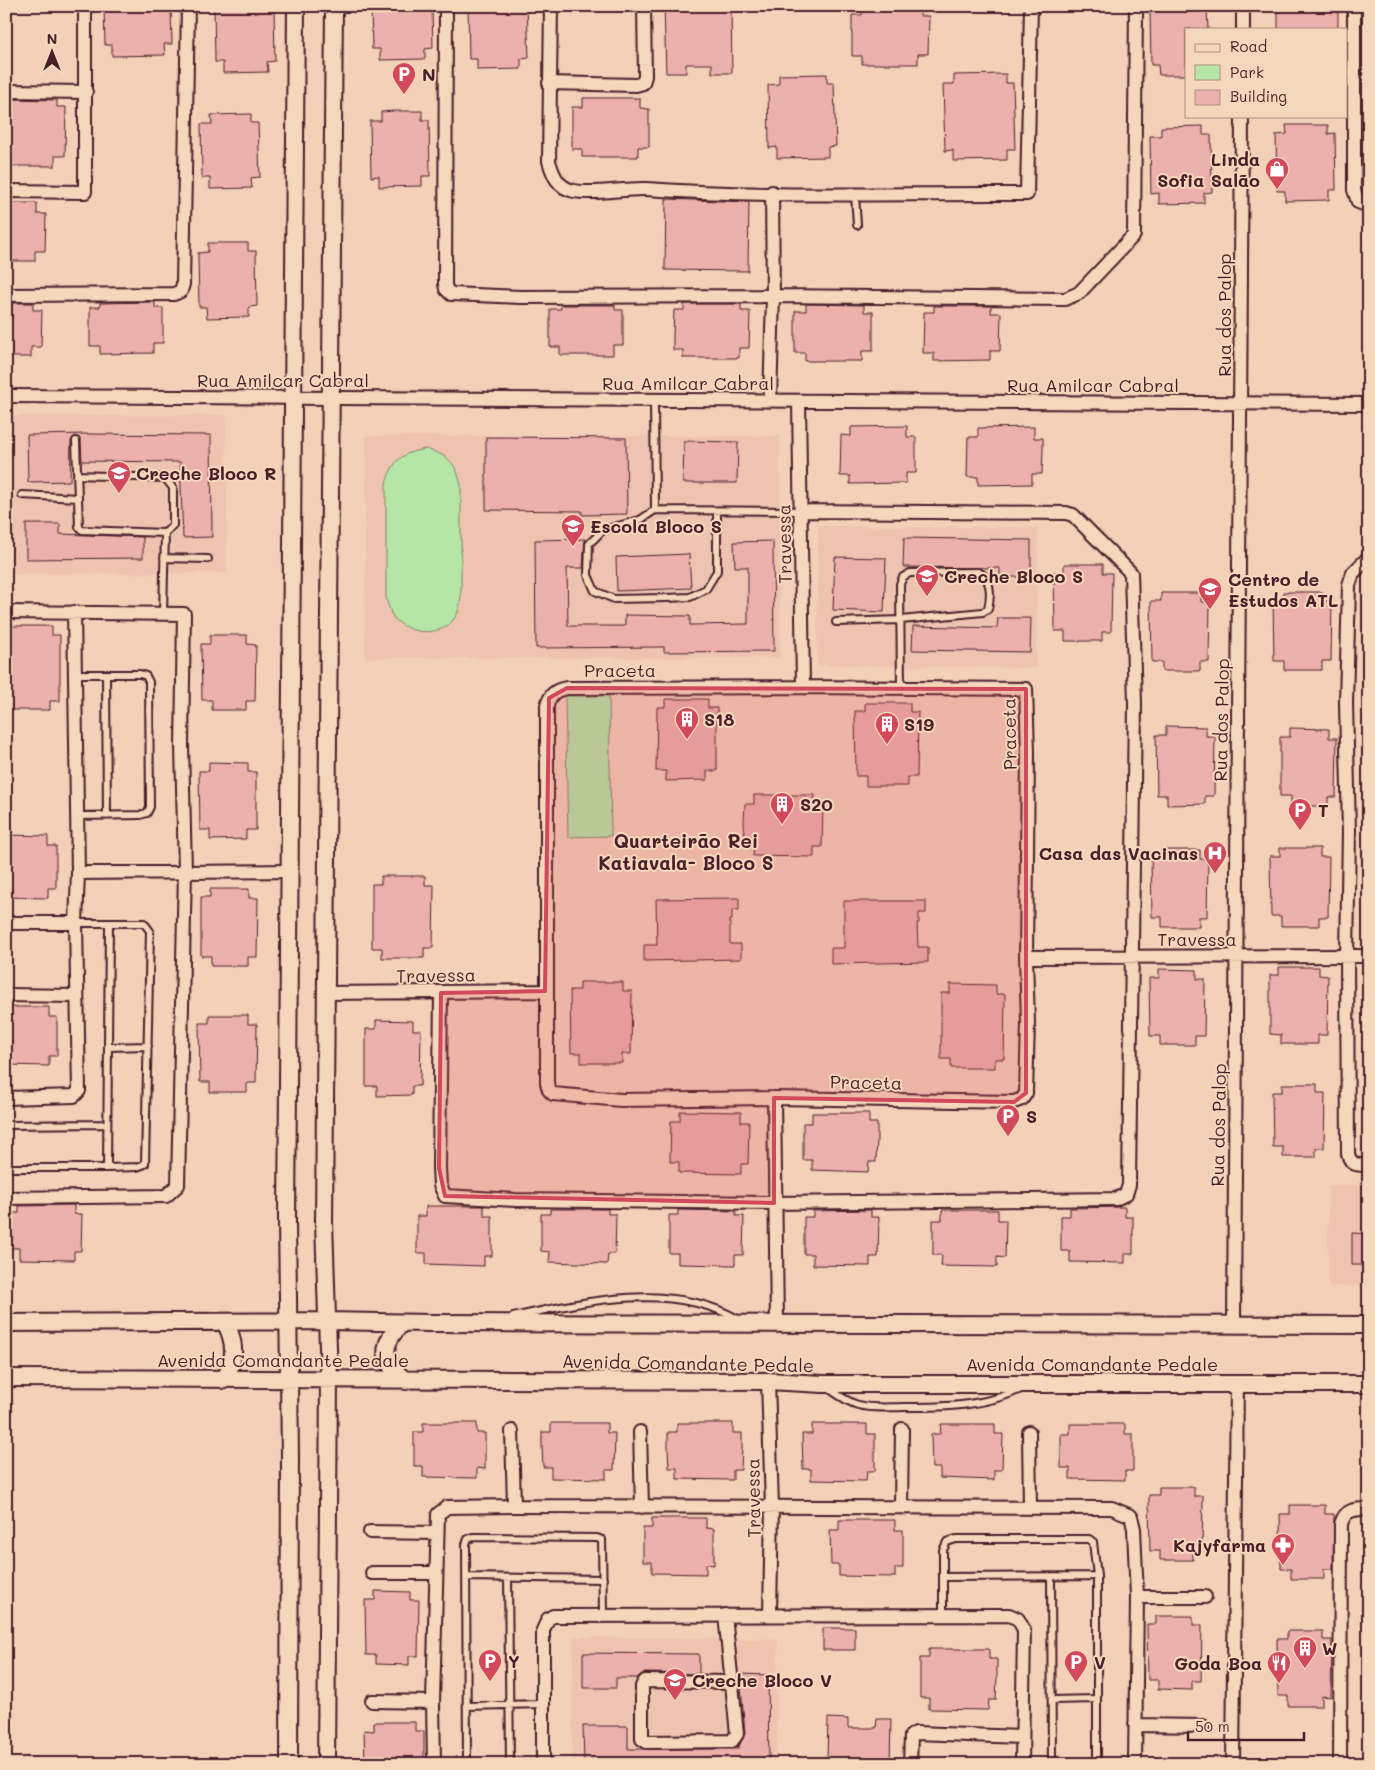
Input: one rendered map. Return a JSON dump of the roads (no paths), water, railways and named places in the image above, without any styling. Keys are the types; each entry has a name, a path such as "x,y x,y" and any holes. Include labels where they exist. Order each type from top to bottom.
{"street":[{"path":"6,191 85,192 85,6"},
{"path":"6,295 174,294 181,291 183,275 188,6"},
{"path":"289,1764 289,871 296,6"},
{"path":"326,1764 329,1380 324,1222 334,6"},
{"path":"446,6 445,284 448,292 521,297 773,296 1065,299 1073,297 1134,235 1133,111 1136,6"},
{"path":"551,6 549,161 554,178 562,186 574,191 640,189 855,195 1027,194 1031,6"},
{"path":"549,83 643,83 645,76 644,6"},
{"path":"1243,6 1243,28"},
{"path":"1354,6 1354,190 1358,202 1369,206"},
{"path":"6,91 86,92"},
{"name":"Rua dos Palop","path":"1234,1324 1242,118"},
{"path":"770,401 773,296 772,192"},
{"name":"Rua Amilcar Cabral","path":"6,396 1369,404"},
{"name":"Travessa","path":"799,401 803,687"},
{"path":"441,993 439,1168 440,1185 445,1196 515,1200 774,1203 1032,1201 1121,1198 1126,1194 1129,1185 1133,956 1135,704 1131,573 1073,515 1066,512 801,512"},
{"path":"1369,557 1353,573 1349,585 1346,704 1349,832 1347,956 1348,1154 1349,1161 1355,1165 1369,1165"},
{"path":"6,612 184,614 182,745 185,871 178,1185 166,1196 6,1198"},
{"path":"6,1098 77,1095 79,1091 76,996 78,816 74,612"},
{"name":"Praceta","path":"567,688 901,688 1026,689 1028,752 1026,957 1028,1087 1022,1099 1014,1102 774,1098 621,1100 553,1094 549,1090 547,1083 545,991 547,706 553,693 567,688"},
{"path":"78,873 289,871"},
{"path":"6,923 76,924"},
{"name":"Travessa","path":"1026,957 1369,956"},
{"name":"Travessa","path":"326,993 545,991"},
{"path":"6,995 76,996"},
{"path":"774,1098 776,1323"},
{"path":"6,1323 327,1321 402,1323 1369,1325"},
{"path":"224,1380 233,1360 234,1350 225,1322"},
{"path":"402,1323 389,1339 386,1356 391,1368 406,1381"},
{"name":"Avenida Comandante Pedale","path":"6,1378 768,1381 823,1384 1029,1385 1369,1384"},
{"name":"Travessa","path":"768,1381 772,1507 770,1615"},
{"path":"1234,1764 1237,1383"},
{"path":"901,1507 902,1429"},
{"path":"512,1431 514,1506"},
{"path":"640,1432 642,1507"},
{"path":"1029,1432 1030,1508"},
{"path":"434,1764 433,1702 438,1514 448,1507 514,1506 1112,1508 1130,1516 1134,1530 1137,1597 1134,1764"},
{"path":"1340,1764 1341,1524 1345,1513 1369,1509"},
{"path":"370,1532 437,1532"},
{"path":"372,1573 436,1573"},
{"path":"1137,1597 1205,1597"},
{"path":"543,1764 543,1630 548,1619 559,1615 1009,1615 1018,1619 1024,1630 1022,1764"},
{"path":"725,1615 732,1682 737,1734 732,1742 647,1742 642,1739 642,1686 645,1681 732,1682"},
{"path":"372,1702 433,1702"},
{"path":"1135,1724 1203,1726"},
{"path":"910,1764 911,1736 916,1733 1021,1737"}],"lane":[{"path":"855,195 857,225"},
{"path":"654,401 655,510"},
{"path":"76,441 77,475 79,527 82,530 165,532 173,525 173,488 165,478 77,475"},
{"path":"22,495 78,498"},
{"path":"717,511 717,571 706,589 690,597 666,598 614,599 595,592 588,575 589,544 603,530 640,520 655,510 801,512"},
{"path":"162,614 165,532"},
{"path":"164,558 208,559"},
{"path":"836,622 901,620 983,612 988,609 990,602 988,579 985,574 978,572 910,573 903,577 900,584 901,620 901,688"},
{"path":"75,674 140,674 146,676 148,682 150,807 147,813 140,815 78,816"},
{"path":"106,674 107,816"},
{"path":"6,1168 107,1168 137,1167 146,1164 150,931 144,924 76,924"},
{"path":"107,1168 109,924"},
{"path":"108,1047 148,1046"},
{"path":"6,1125 107,1124"},
{"path":"488,1322 592,1301 641,1297 693,1302 724,1312 743,1323"},
{"path":"823,1384 844,1400 859,1405 879,1407 959,1407 1005,1396 1029,1385"},
{"path":"467,1764 466,1544 468,1539 473,1537 597,1538 602,1540 604,1545 604,1615"},
{"path":"943,1615 944,1550 947,1542 956,1539 1089,1539 1095,1546 1097,1576 1097,1764"},
{"path":"944,1577 1051,1578 1097,1576"},
{"path":"467,1577 603,1579"},
{"path":"508,1578 510,1764"},
{"path":"1051,1578 1052,1764"},
{"path":"1052,1700 1096,1699"},
{"path":"467,1706 542,1704"}],"place":[{"name":"N","path":"404,95"},
{"name":"Linda Sofia Salão","path":"1277,190"},
{"name":"Creche Bloco R","path":"119,494"},
{"name":"Escola Bloco S","path":"573,547"},
{"name":"Creche Bloco S","path":"927,597"},
{"name":"Centro de Estudos ATL","path":"1210,610"},
{"name":"S18","path":"687,740"},
{"name":"S19","path":"887,745"},
{"name":"S20","path":"782,825"},
{"name":"T","path":"1300,831"},
{"name":"Casa das Vacinas","path":"1215,874"},
{"name":"S","path":"1008,1137"},
{"name":"Kajyfarma","path":"1283,1566"},
{"name":"W","path":"1305,1669"},
{"name":"Y","path":"490,1682"},
{"name":"V","path":"1076,1683"},
{"name":"Goda Boa","path":"1279,1684"},
{"name":"Creche Bloco V","path":"675,1701"}],"district":[{"name":"Quarteirão Rei Katiavala- Bloco S","path":"686,851"}]}
